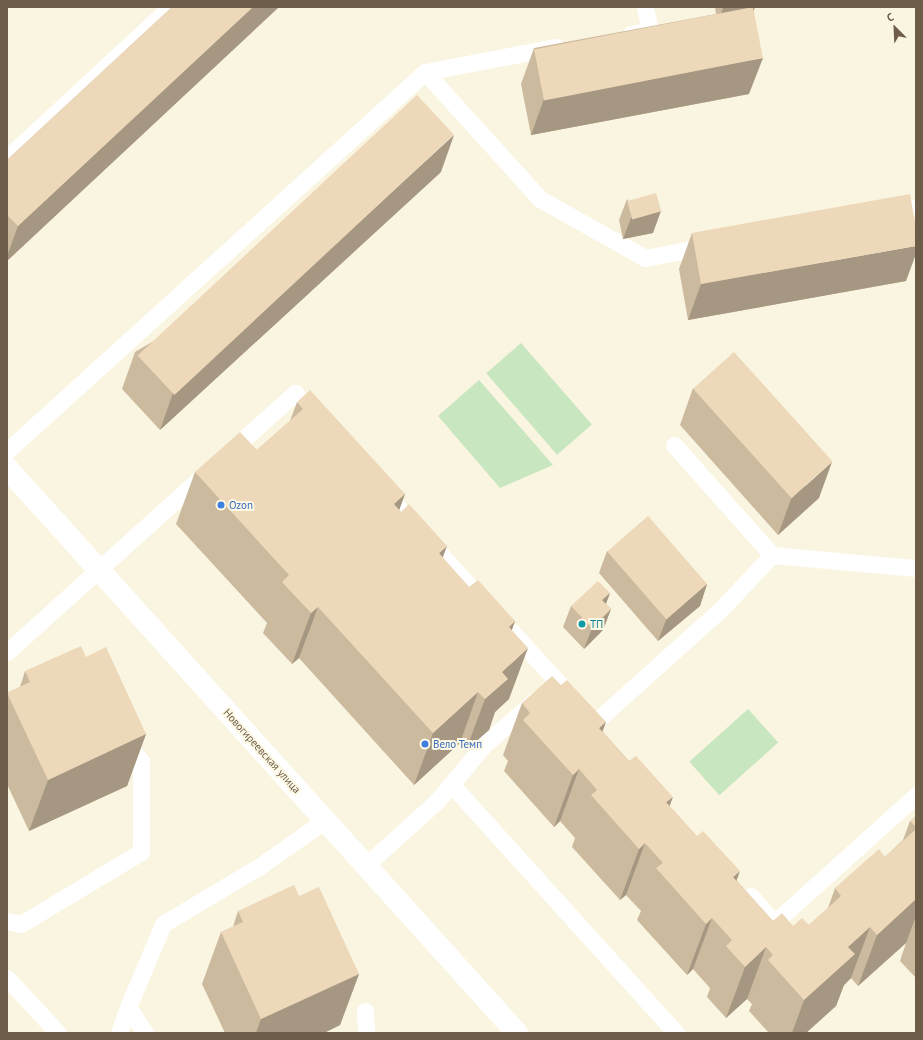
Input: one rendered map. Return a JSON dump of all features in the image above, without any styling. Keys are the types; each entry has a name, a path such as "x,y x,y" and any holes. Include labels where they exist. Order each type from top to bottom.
{"main road":[{"name":"Новогиреевская улица","path":"7,468 324,821 366,865 517,1033"}],"lane":[{"path":"7,158 170,7"},
{"path":"612,38 650,31 645,7"},
{"path":"7,451 425,72 465,62 573,44"},
{"path":"425,72 540,199 645,258 722,244"},
{"path":"870,216 916,207"},
{"path":"8,648 295,394 327,429"},
{"path":"674,445 772,555 916,568"},
{"path":"375,481 591,719 720,610 772,555"},
{"path":"366,865 437,802 485,744 556,680"},
{"path":"7,921 21,924 141,852 141,761 129,746"},
{"path":"451,784 676,1033"},
{"path":"737,882 774,923 916,795"},
{"path":"119,1033 128,1007 163,924 260,866 324,821"},
{"path":"7,978 58,1033"},
{"path":"128,1007 145,1033"},
{"path":"365,1011 366,1033"}],"green space":[{"path":"521,343 592,425 557,455 486,373"},
{"path":"479,380 553,465 500,488 438,416"},
{"path":"748,709 778,742 719,795 689,762"}],"building":[{"path":"172,7 253,7 18,226 7,215 7,160"},
{"path":"753,7 763,58 544,101 534,50"},
{"path":"417,95 454,134 174,395 138,356"},
{"path":"656,193 661,211 632,220 627,201"},
{"path":"910,194 916,228 916,246 701,284 692,233"},
{"path":"734,352 832,461 791,498 693,389"},
{"path":"310,390 405,494 394,504 401,512 409,504 447,546 439,553 469,587 478,580 515,621 509,627 528,648 502,672 508,679 485,699 478,692 433,733 318,607 311,613 282,582 289,575 195,472 240,432 257,450 303,409 297,402"},
{"path":"648,516 707,584 666,619 607,551"},
{"path":"598,581 610,593 602,600 611,609 592,628 571,606"},
{"path":"81,646 86,657 106,647 146,734 48,780 7,693 30,682 25,671"},
{"path":"552,676 561,685 567,680 606,722 599,728 629,761 636,756 673,797 666,802 697,836 703,831 740,871 733,877 773,921 782,913 793,926 802,918 809,925 841,896 835,888 879,849 885,857 916,829 916,899 877,935 870,927 848,947 855,954 804,1000 768,960 773,955 766,947 745,967 726,946 732,940 712,918 706,924 656,868 663,863 645,843 639,849 591,795 597,790 579,769 573,775 523,720 530,713 522,703"},
{"path":"916,816 916,827 910,821"},
{"path":"294,885 299,896 319,887 359,974 261,1019 221,932 243,922 238,911"}],"place":[{"name":"Ozon","path":"221,505"},
{"name":"ТП","path":"582,624"},
{"name":"Вело Темп","path":"425,744"}]}
